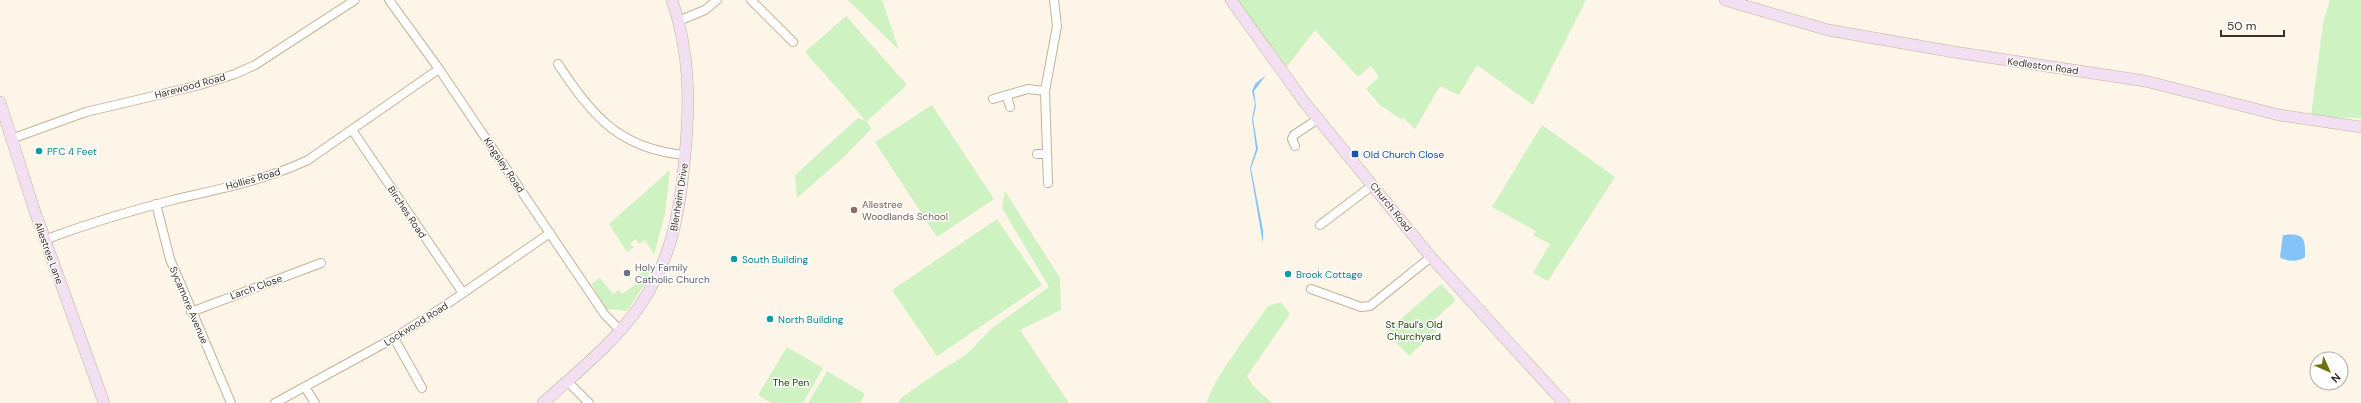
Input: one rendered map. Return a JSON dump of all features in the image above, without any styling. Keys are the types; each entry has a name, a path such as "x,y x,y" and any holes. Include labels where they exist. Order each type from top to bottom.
{"street":[{"name":"Harewood Road","path":"11,138 86,112 200,85 235,74 255,65 355,0"},
{"name":"Kingsley Road","path":"389,0 439,69 605,315 620,330"},
{"name":"Blenheim Drive","path":"543,403 620,330 648,294 669,251 678,222 686,155 689,111 689,85 678,21 672,0"},
{"path":"678,21 705,10 717,0"},
{"path":"751,0 787,39"},
{"path":"1048,183 1045,91 1057,26 1054,0"},
{"name":"Church Road","path":"1231,0 1259,41 1318,119 1431,257 1564,403"},
{"name":"Kedleston Road","path":"1725,0 1828,30 1970,55 2145,81 2279,116 2361,127"},
{"path":"558,64 587,104 606,125 620,135 648,149 686,155"},
{"name":"Hollies Road","path":"44,240 107,218 278,173 308,160 439,69"},
{"path":"993,99 1028,89 1045,91"},
{"path":"1007,96 1010,107"},
{"name":"Allestree Lane","path":"0,102 44,240 104,403"},
{"path":"1295,146 1292,139 1294,135 1318,119"},
{"name":"Birches Road","path":"352,130 463,293"},
{"path":"1037,154 1048,154"},
{"path":"1320,225 1373,185"},
{"name":"Sycamore Avenue","path":"156,204 170,259 230,403"},
{"name":"Lockwood Road","path":"275,403 394,338 550,233"},
{"path":"1311,289 1362,307 1370,306 1431,257"},
{"name":"Larch Close","path":"191,312 321,263"},
{"path":"394,338 422,388"},
{"path":"567,381 589,403"},
{"path":"305,387 315,403"}],"green space":[{"path":"848,0 882,0 899,50"},
{"path":"1236,0 1586,0 1533,105 1477,65 1459,95 1440,86 1415,129 1404,118 1401,119 1380,105 1366,89 1379,77 1371,66 1358,77 1315,30 1285,69"},
{"path":"2330,0 2361,0 2361,118 2311,117 2323,23"},
{"path":"846,16 907,85 867,121 871,129 846,155 797,198 795,175 858,118 866,121 805,52"},
{"path":"932,105 994,199 937,237 875,142"},
{"path":"1542,125 1615,177 1548,281 1533,273 1550,244 1533,235 1536,231 1492,207"},
{"path":"670,170 665,214 654,254 645,240 639,244 636,239 630,243 634,247 627,252 609,224"},
{"path":"1005,191 1060,278 1061,310 1020,330 1069,403 898,403 902,397 967,354 992,328 1049,287 1002,208"},
{"path":"997,219 1042,285 937,356 892,290"},
{"path":"642,264 649,271 649,277 627,311 606,309 591,284 600,278 613,294 619,290 622,294 643,279 635,267"},
{"name":"St Paul's Old Churchyard","path":"1441,284 1456,300 1432,322 1437,330 1409,356 1386,332"},
{"path":"1281,302 1290,314 1247,376 1253,386 1272,403 1207,403 1210,393 1224,368 1268,306"},
{"name":"The Pen","path":"787,347 823,368 803,403 771,403 758,395"},
{"path":"827,371 865,394 860,403 808,403"}],"water":[{"path":"1266,75 1254,91 1256,106 1253,119 1258,149 1251,168 1263,230 1263,244 1250,168 1256,149 1252,119 1255,104 1252,91 1255,84"},
{"path":"2283,235 2296,235 2302,238 2305,245 2305,257 2292,261 2280,257"}],"place":[{"name":"PFC 4 Feet","path":"39,151"},
{"name":"Old Church Close","path":"1355,154"},
{"name":"Allestree Woodlands School","path":"854,210"},
{"name":"South Building","path":"734,259"},
{"name":"Holy Family Catholic Church","path":"627,273"},
{"name":"Brook Cottage","path":"1288,274"},
{"name":"North Building","path":"770,319"}]}
